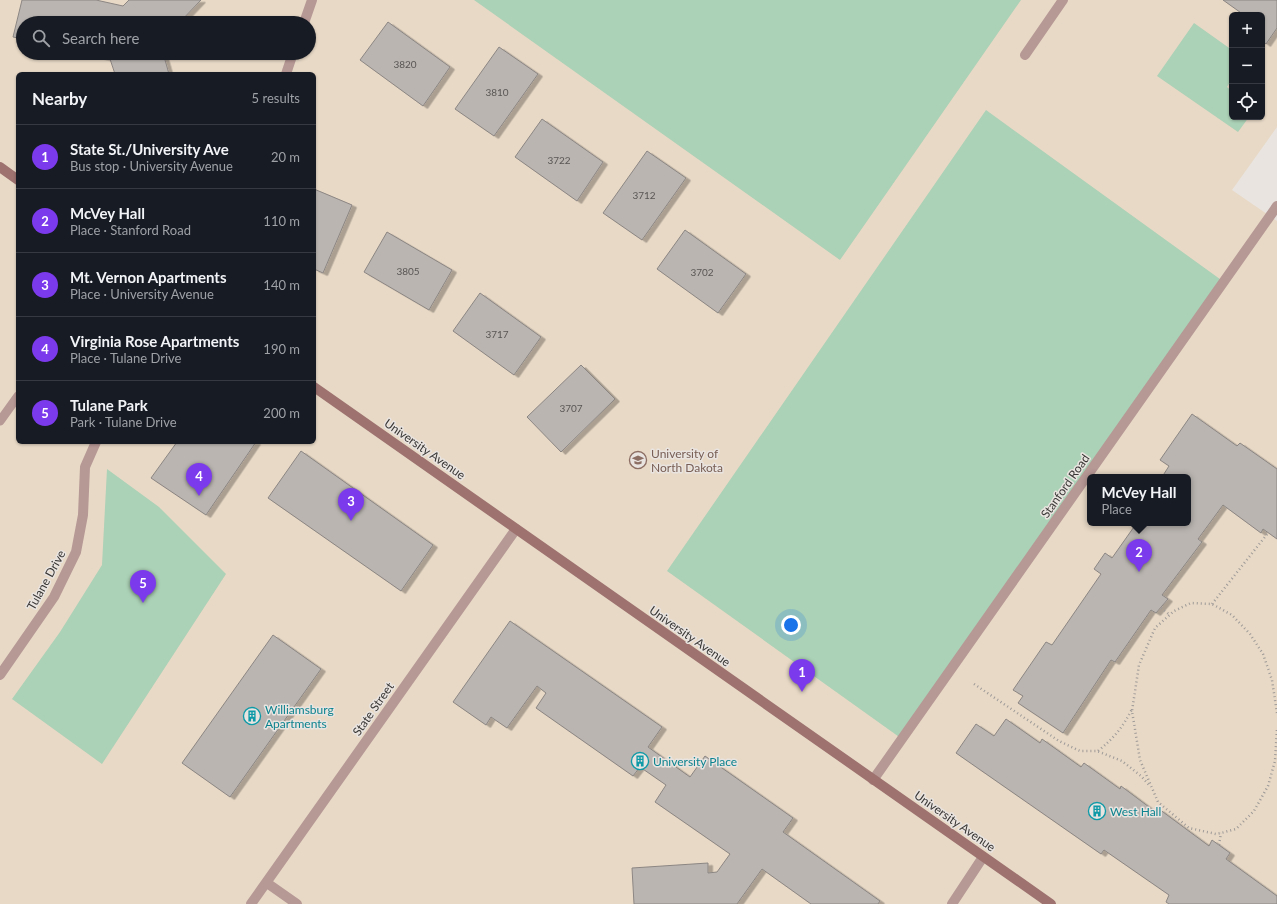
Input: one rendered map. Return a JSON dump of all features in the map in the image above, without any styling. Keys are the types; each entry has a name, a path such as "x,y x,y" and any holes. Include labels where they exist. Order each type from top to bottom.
{"street":[{"path":"306,16 312,0"},
{"path":"1025,55 1063,0"},
{"path":"287,72 291,60"},
{"path":"0,167 16,179"},
{"name":"Stanford Road","path":"1088,474 1277,206"},
{"name":"University Avenue","path":"316,389 1051,904"},
{"name":"Tulane Drive","path":"2,668 54,597 76,552 83,515 84,467 95,444"},
{"name":"Stanford Road","path":"873,780 1087,476"},
{"name":"State Street","path":"251,904 516,529"},
{"path":"952,904 983,857"},
{"path":"267,883 297,904"}],"lane":[{"path":"0,420 16,399"}],"path":[{"path":"1212,604 1268,532"},
{"path":"1277,713 1272,680 1263,654 1250,634 1232,614 1212,604 1191,603 1174,612 1155,628 1139,665 1132,711 1140,760 1158,802 1189,828 1216,834 1221,833 1236,829 1254,811 1268,786 1276,762 1277,728"},
{"path":"1161,608 1170,615"},
{"path":"974,684 1059,741 1080,751 1098,751 1122,761 1141,776 1152,788"},
{"path":"1098,751 1112,740 1125,723 1133,705"},
{"path":"1220,845 1221,833"}],"shaded area":[{"name":"University of North Dakota","path":"0,0 1277,0 1277,127 1232,190 1277,221 1277,904 0,904"}],"green space":[{"path":"474,0 1021,0 840,260"},
{"path":"1194,23 1229,48 1229,84 1227,87 1229,89 1229,120 1247,120 1238,132 1157,76"},
{"path":"986,110 1224,282 1089,474 1087,474 1087,476 902,739 667,571"},
{"path":"107,469 159,507 226,574 102,764 12,699 60,632 102,565"}],"building":[{"path":"22,0 96,0 123,6 129,0 201,0 186,16 18,16"},
{"path":"1223,0 1277,0 1277,28 1266,44 1265,12 1240,12"},
{"path":"388,22 450,67 423,106 360,60"},
{"path":"16,25 16,38 13,37"},
{"path":"499,47 538,74 494,136 455,109"},
{"path":"110,60 165,60 168,72 114,72"},
{"path":"542,119 603,162 577,201 515,157"},
{"path":"647,151 686,178 642,240 603,213"},
{"path":"316,190 352,205 323,273 316,270"},
{"path":"685,230 746,274 718,313 657,269"},
{"path":"387,232 452,270 429,310 364,272"},
{"path":"480,293 541,337 514,375 453,331"},
{"path":"581,365 615,399 561,452 527,417"},
{"path":"1192,414 1237,446 1240,443 1277,469 1277,539 1263,529 1261,533 1223,505 1198,539 1202,542 1162,595 1168,599 1156,613 1151,610 1115,662 1111,660 1063,733 1018,703 1023,696 1013,690 1046,642 1052,645 1101,574 1094,569 1105,553 1112,558 1135,526 1191,526 1191,474 1164,474 1169,466 1160,460"},
{"path":"176,444 255,444 206,515 151,478"},
{"path":"301,451 433,545 401,591 268,498"},
{"name":"University Place","path":"510,621 662,727 648,747 690,777 705,756 793,818 783,832 880,901 878,904 811,904 762,869 737,904 634,904 632,868 708,863 708,873 717,872 730,854 655,802 666,785 640,767 633,776 536,708 546,693 537,686 507,728 491,717 486,725 453,702"},
{"name":"Williamsburg Apartments","path":"273,635 321,669 230,797 182,763"},
{"name":"West Hall","path":"1006,719 1040,743 1042,739 1081,767 1084,763 1120,789 1121,786 1157,813 1159,809 1209,846 1212,840 1230,853 1226,859 1277,896 1277,904 1169,904 1166,902 1169,895 1104,850 1101,854 956,753 976,724 994,736"}],"place":[{"name":"University of North Dakota","path":"638,460"},
{"name":"Virginia Rose Apartments","path":"199,496"},
{"name":"Mt. Vernon Apartments","path":"351,521"},
{"name":"McVey Hall","path":"1139,572"},
{"name":"Tulane Park","path":"143,603"},
{"name":"State St./University Ave","path":"802,692"},
{"name":"Williamsburg Apartments","path":"252,716"},
{"name":"University Place","path":"640,761"},
{"name":"West Hall","path":"1097,811"}]}
